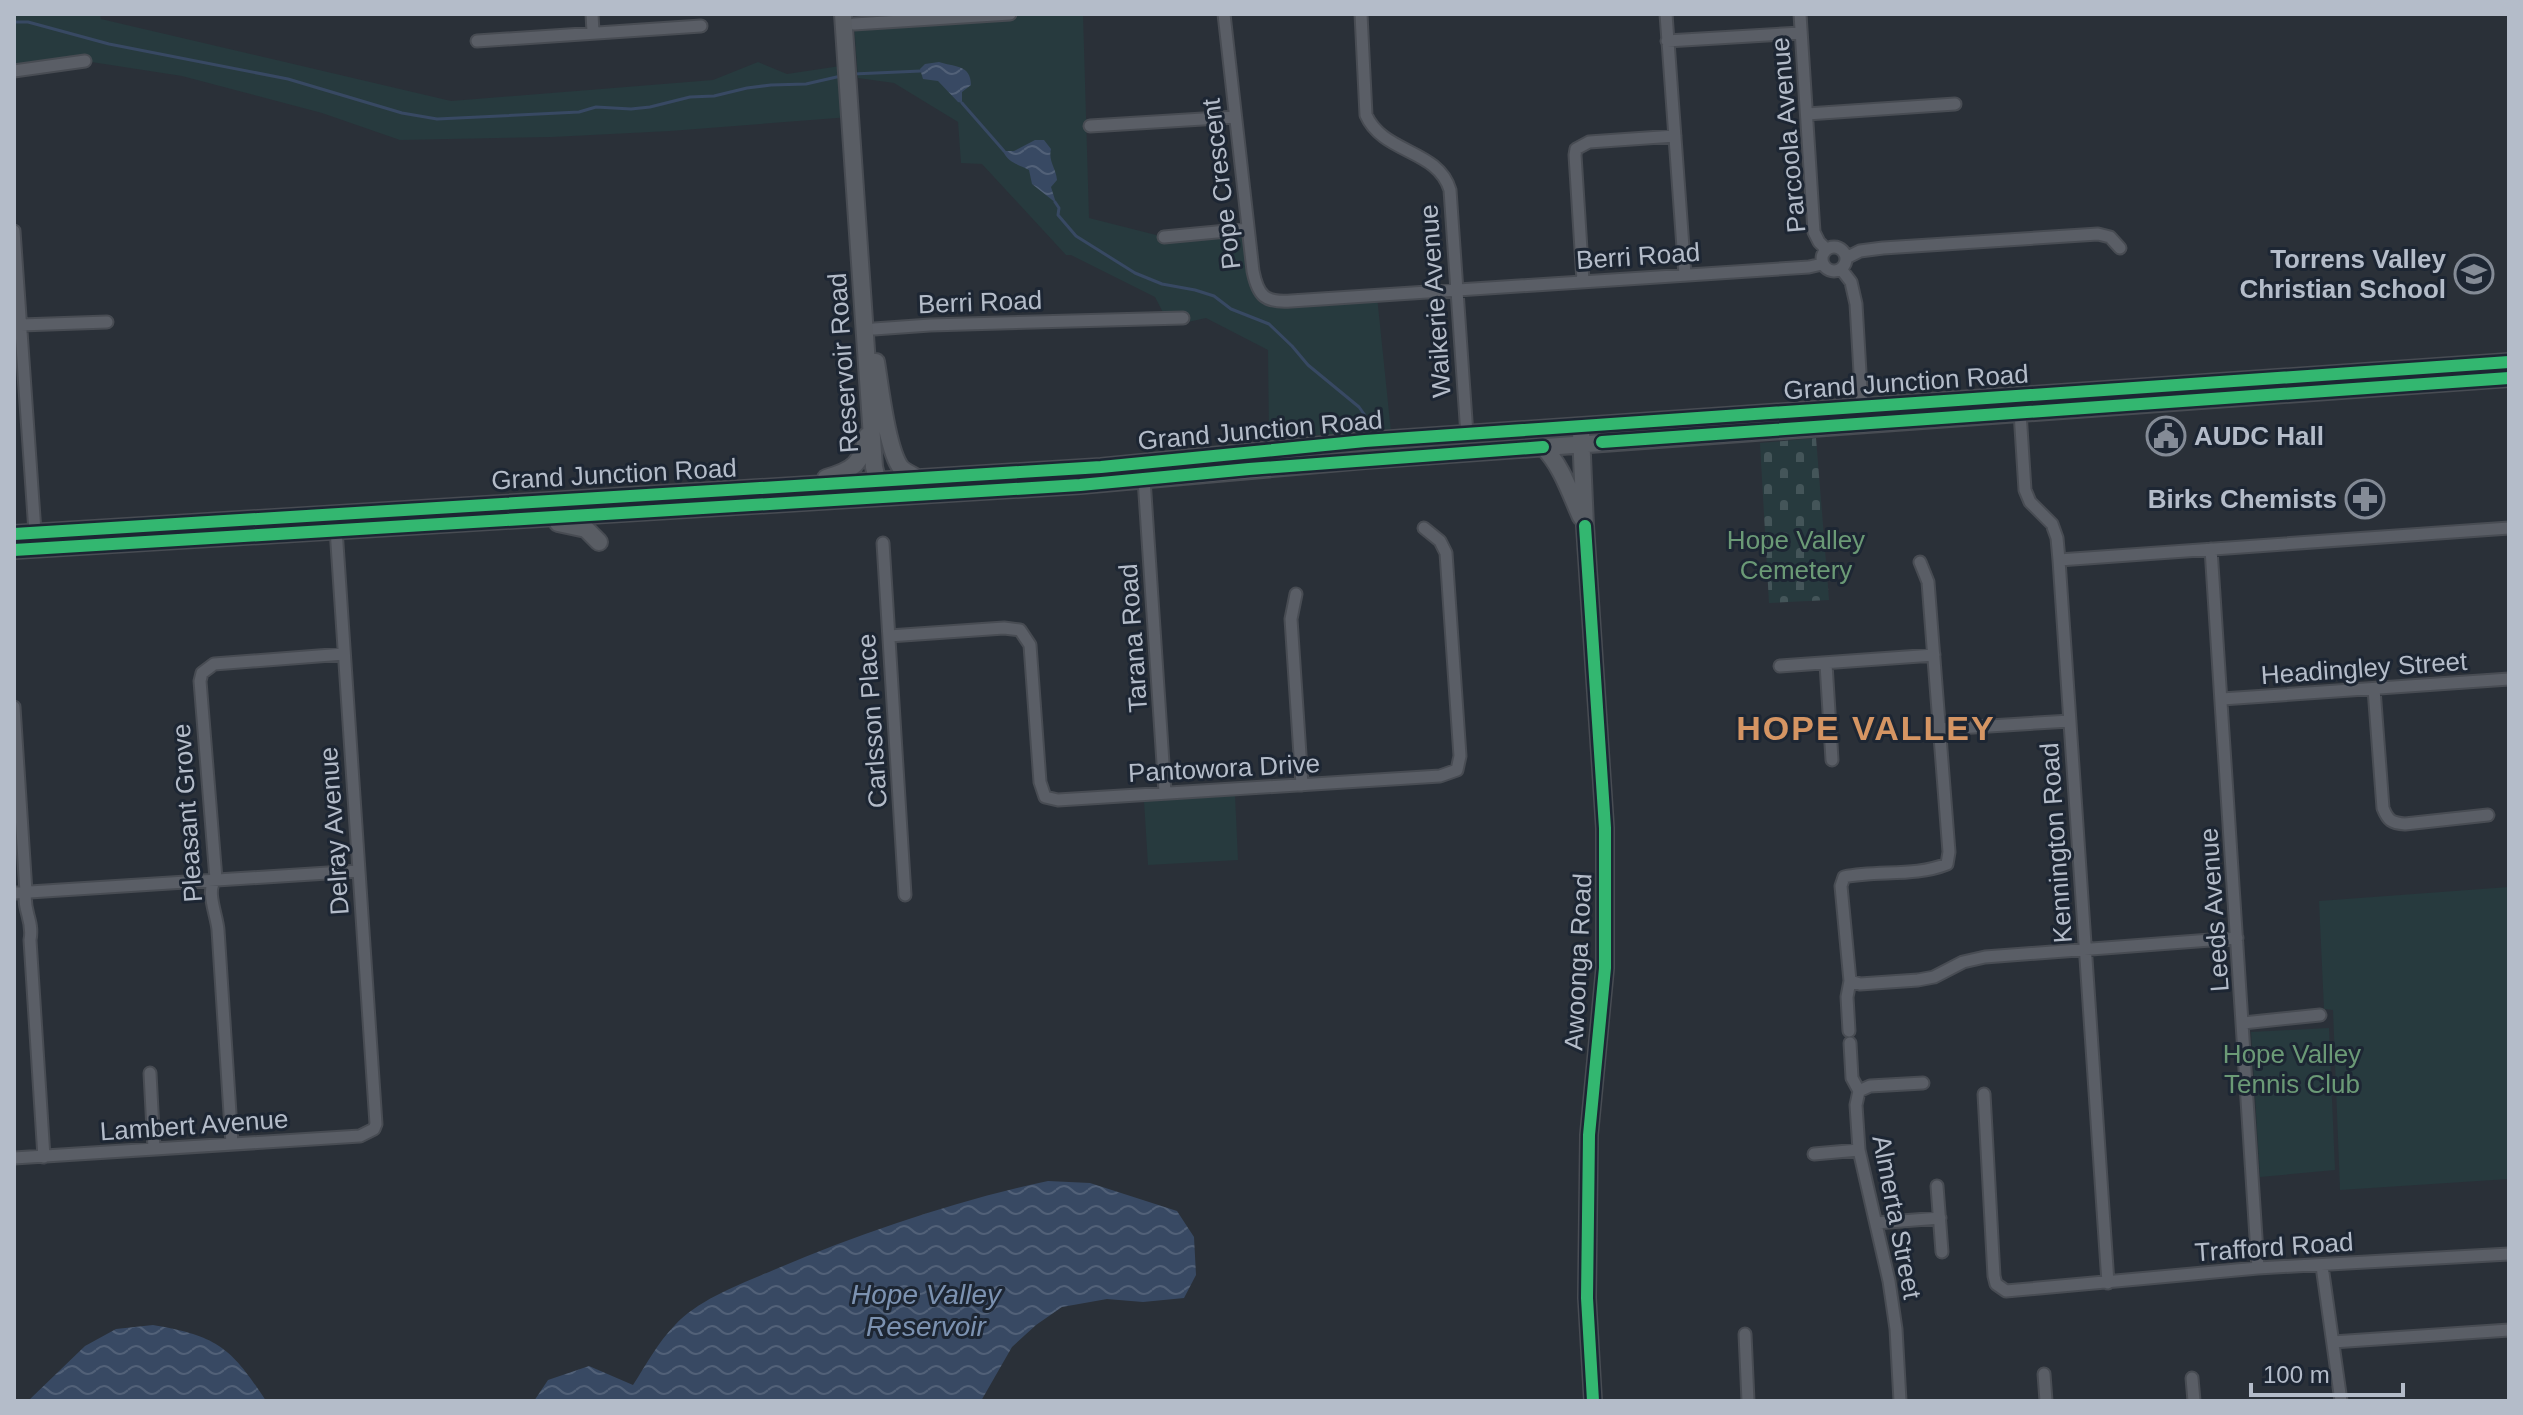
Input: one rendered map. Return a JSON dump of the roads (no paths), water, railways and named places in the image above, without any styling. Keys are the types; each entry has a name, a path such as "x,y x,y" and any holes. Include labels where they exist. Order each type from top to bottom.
{"main road":[{"name":"Reservoir Road","path":"849,19 869,329 870,416 879,489"},
{"name":"Reservoir Road","path":"869,329 876,362 883,467 879,489"},
{"path":"876,362 897,458 901,468 917,478"},
{"name":"Grand Junction Road","path":"2209,390 2322,374 2509,362"},
{"path":"2429,367 2434,374 2478,379"},
{"path":"2378,386 2389,369"},
{"path":"2322,374 2348,388"},
{"name":"Grand Junction Road","path":"14,550 255,534 335,521 606,496 797,486 879,489 917,478 1101,467 1365,441 1467,435 1581,436 2209,390 2348,388 2509,378"},
{"path":"797,486 837,475 856,465 863,452 870,416"},
{"name":"Grand Junction Road","path":"14,534 191,523 607,514 879,489 1144,479 1543,447 1581,436"},
{"name":"Awoonga Road","path":"1581,436 1605,828 1605,968 1589,1135 1587,1298 1593,1401"},
{"path":"1543,447 1560,470 1585,526"},
{"path":"1101,467 1130,472 1144,479 1167,461"},
{"path":"606,496 607,514"},
{"path":"524,518 580,527 599,542"},
{"path":"191,523 203,530 255,534"}],"street":[{"path":"592,14 593,32"},
{"path":"849,19 1010,14"},
{"name":"Pope Crescent","path":"1224,14 1256,288 1265,299 1278,302 1456,290"},
{"name":"Waikerie Avenue","path":"1361,14 1366,115 1372,129 1438,168 1447,178 1467,435"},
{"path":"1666,14 1685,275"},
{"name":"Parcoola Avenue","path":"1800,14 1814,232 1826,249"},
{"path":"477,41 701,26"},
{"path":"1667,41 1801,33"},
{"path":"14,71 85,61"},
{"path":"1807,114 1955,104"},
{"path":"1090,126 1235,117"},
{"path":"1583,281 1576,149 1589,142 1675,136"},
{"path":"1164,237 1248,229"},
{"path":"14,231 35,532"},
{"path":"1863,415 1856,304 1843,263 1844,252 1837,247 1826,249 1822,264 1833,271 1843,263 1860,251 1883,248 2098,234 2110,237 2120,248"},
{"name":"Berri Road","path":"1456,290 1822,264"},
{"name":"Berri Road","path":"869,329 1183,318"},
{"path":"21,325 107,322"},
{"name":"Kennington Road","path":"2019,404 2025,490 2030,502 2052,524 2057,538 2108,1283"},
{"name":"Tarana Road","path":"1144,479 1165,793"},
{"name":"Delray Avenue","path":"335,521 374,1129"},
{"name":"Pantowora Drive","path":"889,636 1004,628 1020,630 1030,645 1040,782 1045,797 1058,800 1440,776 1457,770 1460,756 1446,553 1440,541 1424,528"},
{"path":"2059,560 2509,528"},
{"name":"Carlsson Place","path":"883,543 905,895"},
{"name":"Leeds Avenue","path":"2211,549 2258,1268"},
{"path":"1920,562 1928,582 1941,729 2070,721"},
{"path":"1296,594 1291,619 1302,785"},
{"name":"Pleasant Grove","path":"232,1144 218,930 210,892 211,884 216,879 200,681 202,673 214,664 344,654"},
{"path":"1780,666 1934,655"},
{"path":"1826,664 1832,760"},
{"name":"Headingley Street","path":"2222,699 2509,679"},
{"path":"2374,689 2383,808 2387,818 2394,823 2405,824 2488,815"},
{"path":"14,707 20,893 32,928 30,940 44,1157"},
{"name":"Almerta Street","path":"1900,1401 1894,1311 1859,1150 1856,1105 1859,1091 1852,1078 1847,997 1850,981 1841,886 1844,877 1857,874 1931,870 1947,864 1949,852 1941,729"},
{"path":"20,893 359,871"},
{"path":"1850,981 1860,984 1918,980 1934,977 1963,962 1985,957 2237,938"},
{"path":"2243,1023 2320,1015"},
{"path":"150,1073 154,1149"},
{"path":"1859,1091 1870,1086 1923,1083"},
{"name":"Trafford Road","path":"1984,1094 1995,1282 2006,1291 2258,1268 2509,1254"},
{"name":"Lambert Avenue","path":"14,1158 360,1136 374,1129"},
{"path":"1814,1154 1859,1150"},
{"path":"1937,1186 1942,1252"},
{"path":"1876,1223 1940,1218"},
{"path":"2322,1266 2341,1401"},
{"path":"2333,1342 2509,1330"},
{"path":"1745,1334 1748,1401"},
{"path":"2044,1374 2046,1401"},
{"path":"2192,1378 2194,1401"}],"water":[{"path":"939,62 968,73 971,85 962,92 962,103 938,81 923,79 920,69 925,64"},
{"path":"1035,140 1044,140 1051,149 1057,180 1051,187 1056,203 1032,184 1029,170 1011,161 1003,151 1014,151"},
{"name":"Hope Valley Reservoir","path":"1048,1181 1090,1183 1177,1211 1194,1237 1196,1275 1184,1298 1143,1302 1107,1299 1062,1307 1012,1347 981,1401 534,1401 548,1380 589,1366 633,1385 663,1339 685,1316 722,1292 750,1280 910,1219"},
{"path":"153,1325 193,1334 220,1347 243,1368 266,1401 28,1401 85,1346 116,1329"}],"waterway":[{"path":"14,22 28,22 109,44 288,79 402,113 437,119 579,112 596,107 650,107 690,97 714,96 771,85 806,84 841,76"},
{"path":"853,74 921,71"},
{"path":"962,103 1004,151"},
{"path":"1055,202 1059,208 1058,215 1076,236 1135,273 1162,284 1214,296 1231,309 1269,324 1308,365 1359,407 1374,428"}],"place":[{"name":"Torrens Valley Christian School","path":"2474,274"},
{"name":"AUDC Hall","path":"2166,436"},
{"name":"Birks Chemists","path":"2365,499"}],"district":[{"name":"HOPE VALLEY","path":"1866,728"}],"park label":[{"name":"Hope Valley Cemetery","path":"1796,555"},
{"name":"Hope Valley Tennis Club","path":"2292,1069"}]}
